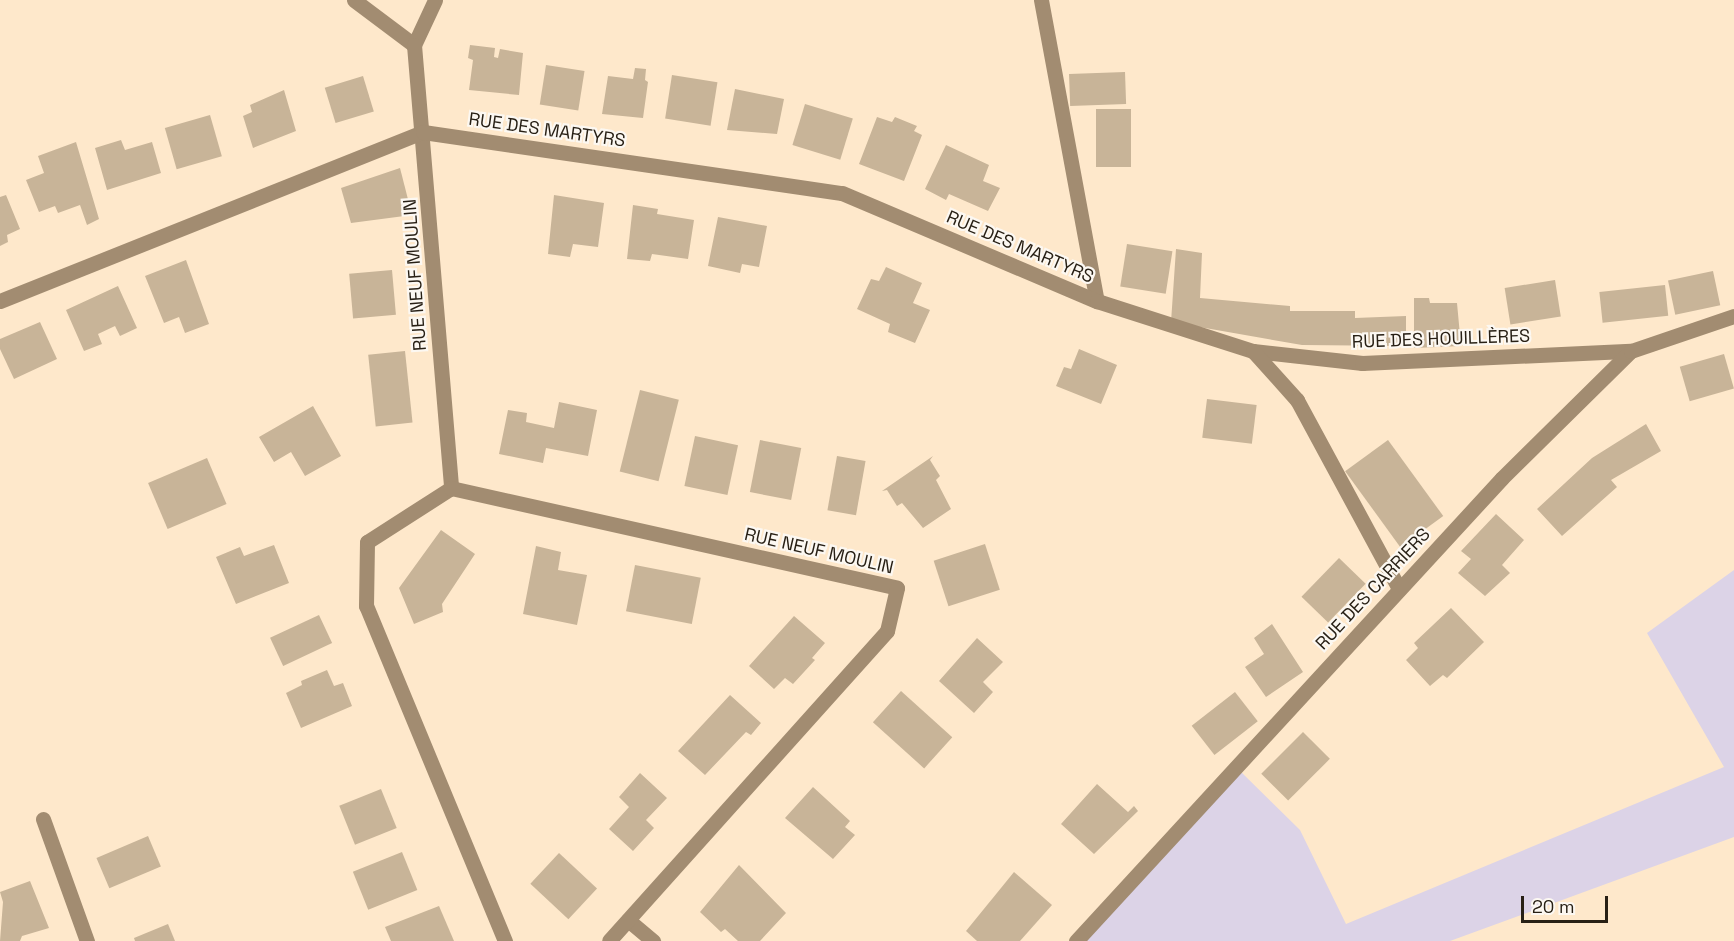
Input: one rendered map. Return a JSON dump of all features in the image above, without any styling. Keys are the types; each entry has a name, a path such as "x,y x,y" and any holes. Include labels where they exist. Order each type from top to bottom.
{"street":[{"path":"354,0 414,45"},
{"path":"0,301 423,132 414,45 435,0"},
{"path":"1041,0 1097,301"},
{"name":"RUE DES MARTYRS","path":"423,132 842,193 1097,301"},
{"name":"RUE NEUF MOULIN","path":"423,132 451,488 897,588 887,631 609,941"},
{"name":"RUE DES HOUILLÈRES","path":"1097,301 1253,351 1362,363 1631,351"},
{"name":"RUE DES CARRIERS","path":"1076,941 1502,478 1631,351 1734,316"},
{"path":"1253,351 1298,400 1399,590"},
{"path":"451,488 367,542 366,606 505,941"},
{"path":"44,819 87,941"},
{"path":"628,920 653,941"}],"shaded area":[{"path":"1734,570 1734,837 1450,941 1076,941 1235,766 1300,830 1346,924 1724,767 1647,633"}],"building":[{"path":"470,45 495,48 494,57 498,58 500,49 523,53 519,95 469,90 473,60 468,58"},
{"path":"546,65 585,71 578,111 540,105"},
{"path":"635,68 646,69 645,80 648,82 643,118 602,114 608,76 633,79"},
{"path":"1125,72 1126,104 1070,106 1069,74"},
{"path":"672,75 717,82 711,126 665,118"},
{"path":"363,76 374,111 336,123 325,88"},
{"path":"735,89 784,99 777,134 727,130"},
{"path":"284,90 296,131 253,148 243,116 252,112 250,105"},
{"path":"805,104 853,119 840,160 792,145"},
{"path":"1096,109 1131,109 1131,167 1096,167"},
{"path":"210,115 222,156 177,169 165,128"},
{"path":"877,117 892,122 895,117 917,126 914,131 922,135 904,181 859,164"},
{"path":"121,140 125,150 152,142 161,173 107,190 95,148"},
{"path":"76,142 99,219 87,225 80,205 58,213 55,206 39,212 26,180 44,173 38,156"},
{"path":"946,145 989,165 983,181 1000,188 988,211 949,194 946,200 925,189"},
{"path":"400,168 412,215 351,223 341,188"},
{"path":"6,195 20,229 7,235 8,242 0,246 0,197"},
{"path":"554,195 604,203 598,247 573,244 570,257 548,254"},
{"path":"633,205 658,209 657,214 694,220 688,259 652,254 650,261 627,259"},
{"path":"718,217 767,226 759,267 742,264 740,273 708,266"},
{"path":"1127,244 1172,251 1166,294 1120,286"},
{"path":"1176,249 1202,253 1200,298 1290,306 1290,311 1355,311 1355,318 1406,316 1406,346 1302,345 1171,322"},
{"path":"186,260 209,324 185,333 179,317 164,323 145,276"},
{"path":"886,267 922,283 913,303 930,310 915,343 888,332 890,324 857,309 871,279 879,281"},
{"path":"392,270 396,315 353,319 349,274"},
{"path":"1713,271 1720,305 1675,315 1668,281"},
{"path":"1555,280 1561,317 1510,325 1505,288"},
{"path":"1665,285 1668,316 1603,323 1599,292"},
{"path":"118,286 137,328 120,336 115,326 98,334 102,344 84,351 66,310"},
{"path":"1414,298 1429,298 1430,303 1457,303 1461,346 1414,348"},
{"path":"40,322 57,359 14,379 0,349 0,339"},
{"path":"1079,349 1117,365 1101,404 1056,386 1064,367 1071,369"},
{"path":"405,351 413,423 376,426 368,355"},
{"path":"1724,354 1734,389 1690,401 1680,367"},
{"path":"640,390 679,400 658,481 620,472"},
{"path":"1207,399 1257,405 1252,444 1202,438"},
{"path":"559,402 597,410 588,456 546,448 543,463 499,454 508,410 527,413 526,422 554,428"},
{"path":"313,406 341,456 305,476 291,452 274,462 259,437"},
{"path":"1646,424 1661,451 1611,480 1617,487 1562,536 1537,509 1592,458"},
{"path":"695,436 738,445 727,495 684,486"},
{"path":"760,440 801,448 791,500 750,492"},
{"path":"1388,440 1443,516 1400,547 1345,471"},
{"path":"837,456 866,461 856,515 827,510"},
{"path":"933,456 930,460 940,476 936,480 951,509 923,528 902,503 897,506 887,490 882,491"},
{"path":"207,458 227,504 168,529 148,483"},
{"path":"1496,514 1524,540 1502,565 1510,573 1485,596 1458,573 1471,559 1461,551"},
{"path":"441,530 475,554 442,604 443,612 414,624 399,588"},
{"path":"985,544 1000,590 948,606 934,561"},
{"path":"274,545 289,583 236,604 216,557 240,547 244,556"},
{"path":"536,546 561,552 558,570 587,575 577,625 523,614"},
{"path":"1339,558 1366,584 1328,623 1301,597"},
{"path":"635,565 701,578 692,624 626,611"},
{"path":"1451,608 1484,642 1447,678 1443,675 1430,686 1406,660 1418,648 1414,643"},
{"path":"319,615 332,643 283,666 270,638"},
{"path":"794,616 825,643 812,658 815,660 793,684 785,678 774,689 749,666"},
{"path":"1272,624 1303,672 1266,697 1245,667 1264,654 1254,638"},
{"path":"977,638 1003,662 983,682 993,692 974,713 939,681"},
{"path":"327,670 334,686 343,683 352,706 301,728 286,693 302,685 301,681"},
{"path":"901,691 952,737 924,768 873,722"},
{"path":"1235,692 1258,721 1214,755 1192,726"},
{"path":"730,695 761,723 751,735 746,732 705,775 678,751"},
{"path":"1303,732 1330,759 1288,801 1261,774"},
{"path":"640,773 667,798 646,820 654,828 633,851 609,829 629,807 619,797"},
{"path":"1097,784 1128,812 1134,806 1138,811 1094,854 1061,824"},
{"path":"813,787 850,821 845,827 855,835 833,859 785,818"},
{"path":"381,789 397,828 355,845 339,806"},
{"path":"148,836 161,866 109,888 96,858"},
{"path":"402,852 417,890 368,910 353,872"},
{"path":"559,853 597,888 568,919 530,884"},
{"path":"739,865 786,913 760,941 738,941 725,929 721,932 700,912"},
{"path":"1014,872 1052,905 1020,941 977,941 966,931"},
{"path":"30,881 49,928 22,936 20,941 0,941 3,902 0,892"},
{"path":"439,906 454,941 391,941 385,927"},
{"path":"168,924 175,941 135,941 134,938"}]}
